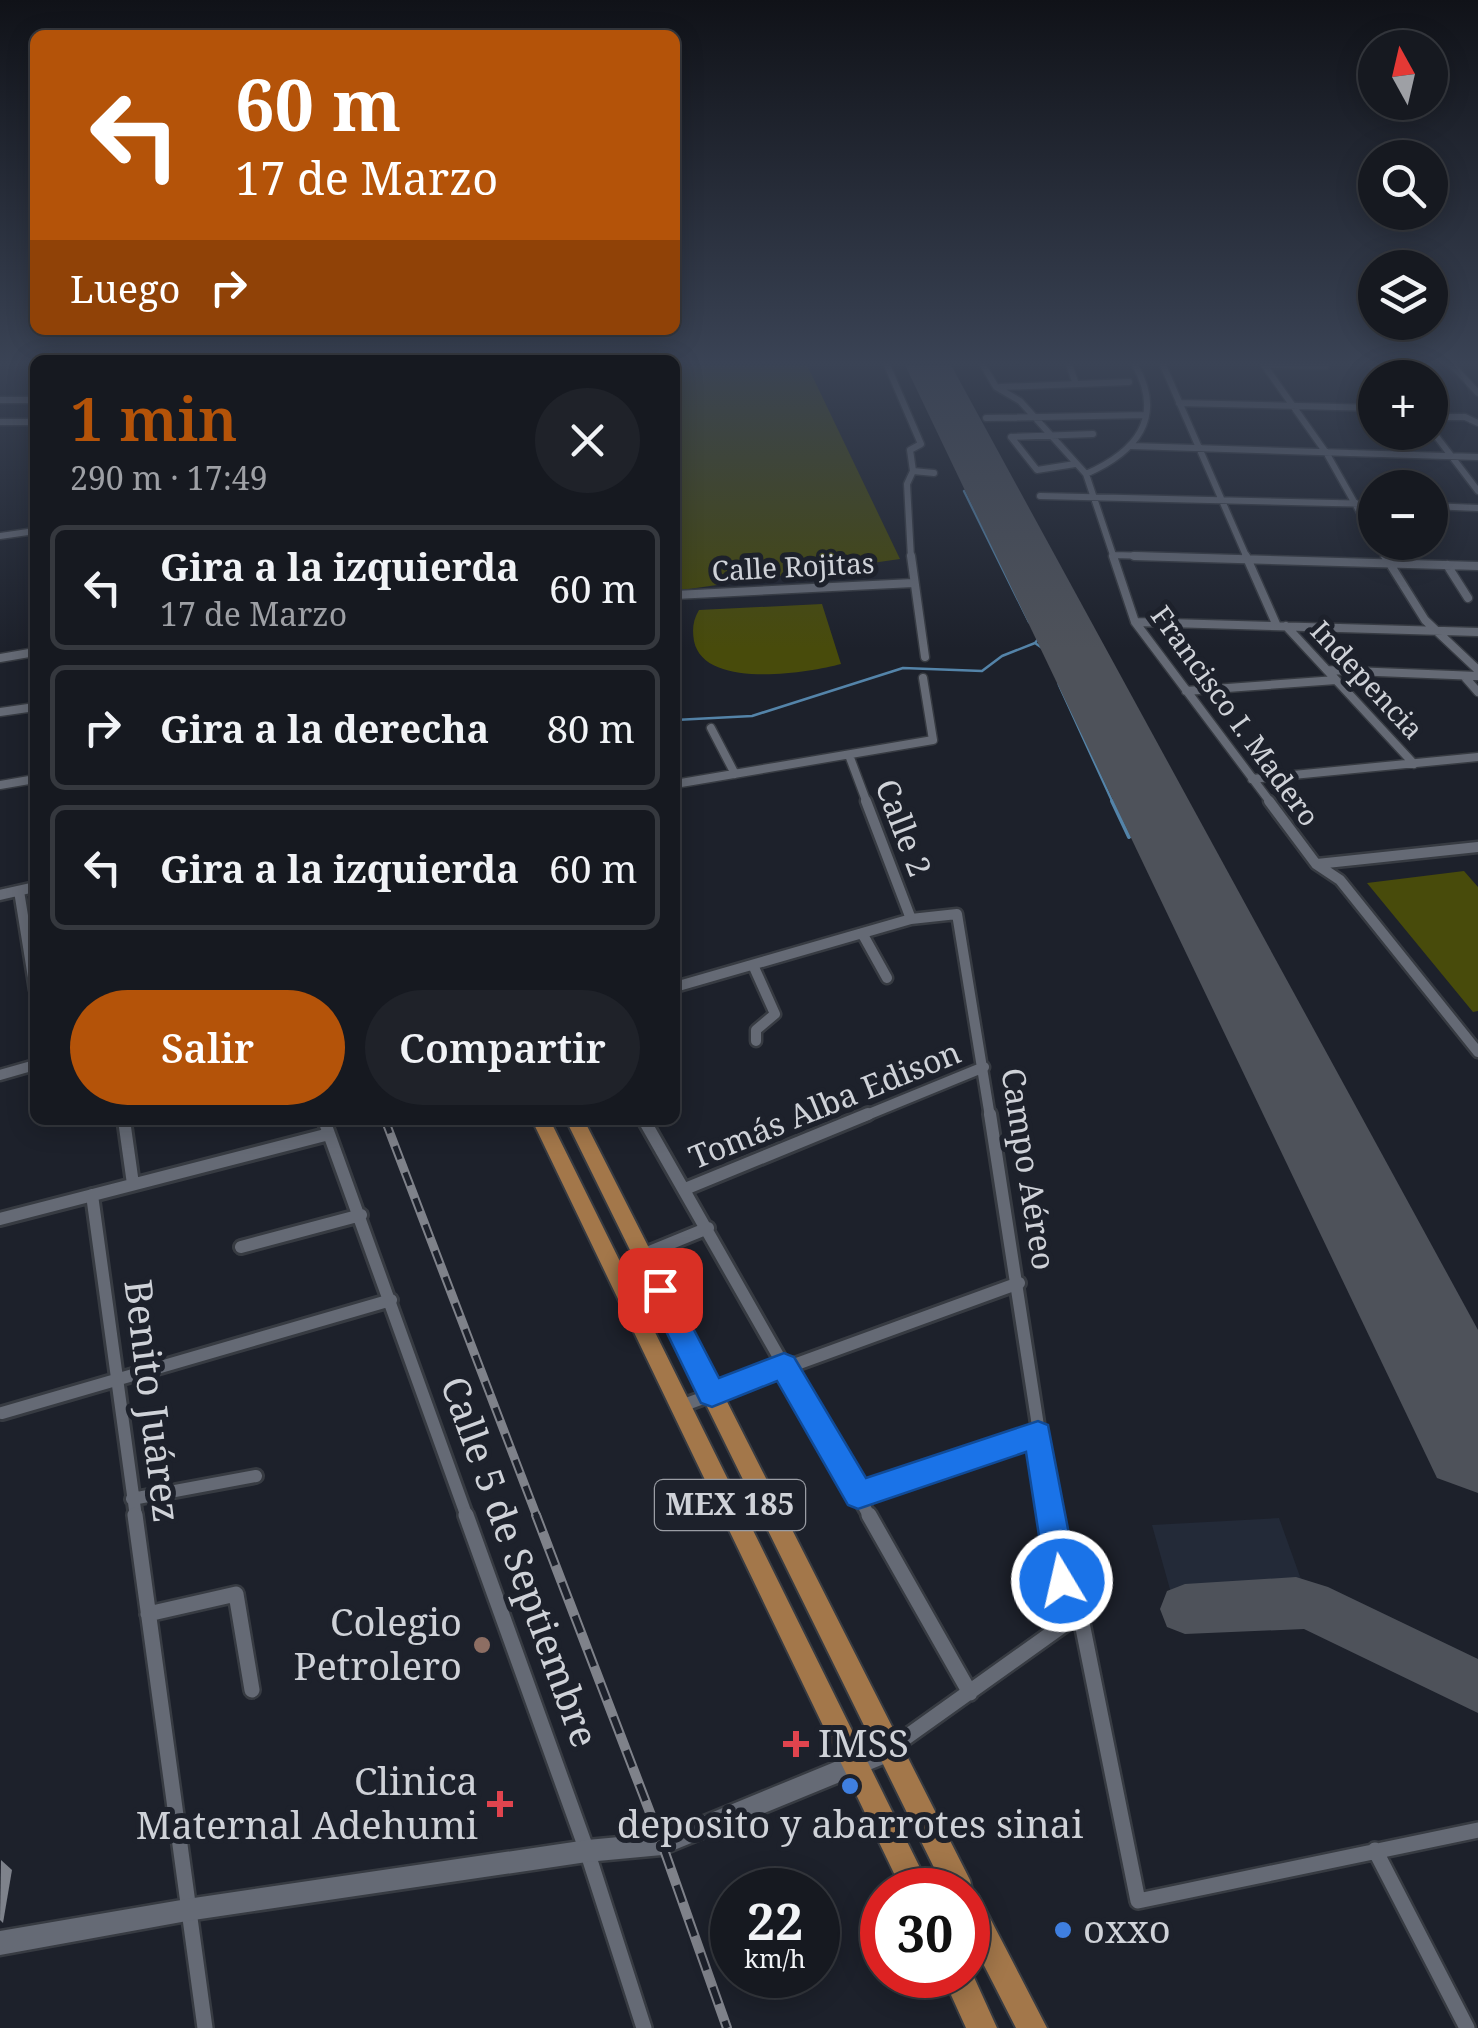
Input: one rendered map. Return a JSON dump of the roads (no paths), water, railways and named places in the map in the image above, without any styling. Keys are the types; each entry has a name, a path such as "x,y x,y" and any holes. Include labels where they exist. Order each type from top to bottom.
{"main road":[{"name":"MEX 185","path":"544,1125 906,1868"},
{"name":"MEX 185","path":"577,1125 949,1868"},
{"path":"990,1947 1032,2028"},
{"path":"968,1998 982,2028"}],"street":[{"path":"911,460 913,471 907,484 913,583 925,657"},
{"path":"1028,460 1036,470 1075,464"},
{"name":"Francisco I. Madero","path":"1071,460 1086,474 1096,497 1134,622 1316,864 1340,880 1478,1052"},
{"path":"1086,474 1117,460"},
{"name":"Indepencia","path":"1206,460 1248,559 1282,626 1414,764"},
{"path":"1330,460 1358,509"},
{"path":"1456,460 1478,491"},
{"path":"913,471 934,473"},
{"path":"1040,496 1355,504"},
{"path":"1448,507 1478,508"},
{"path":"0,536 30,531"},
{"path":"1114,554 1478,566"},
{"path":"1387,560 1425,620 1478,673"},
{"path":"1447,565 1468,598"},
{"name":"Calle Rojitas","path":"680,595 913,583"},
{"path":"1134,622 1478,632"},
{"path":"0,658 30,653"},
{"path":"1327,670 1463,676 1478,673"},
{"path":"1463,676 1478,692"},
{"path":"680,783 932,740 923,678"},
{"path":"1186,690 1336,680"},
{"path":"0,712 30,708"},
{"path":"712,728 735,774"},
{"name":"Calle 2","path":"849,755 911,919"},
{"path":"1252,779 1478,757"},
{"path":"0,785 30,780"},
{"path":"1316,864 1478,847"},
{"path":"0,895 30,887"},
{"path":"19,890 30,959"},
{"name":"Campo Aéreo","path":"911,919 957,914 1019,1283 1038,1434 1138,1900 1375,1850"},
{"path":"680,986 911,919"},
{"path":"862,933 887,978"},
{"path":"753,966 775,1014 756,1030 756,1041"},
{"path":"0,1076 30,1067"},
{"name":"Tomás Alba Edison","path":"686,1189 984,1067"},
{"path":"125,1125 133,1184"},
{"path":"647,1125 970,1693"},
{"path":"0,1219 326,1127"},
{"name":"Calle 5 de Septiembre","path":"326,1127 361,1215 587,1850 644,2028"},
{"name":"Benito Juárez","path":"92,1196 204,2028"},
{"path":"241,1247 361,1215"},
{"path":"642,1255 708,1228"},
{"path":"681,1406 1019,1283"},
{"path":"2,1413 391,1300"},
{"path":"858,1495 1038,1434"},
{"path":"132,1499 256,1476"},
{"path":"148,1614 236,1594 252,1690"},
{"path":"0,1943 187,1910 587,1850 662,1844 888,1751 1074,1615"},
{"path":"1468,2028 1375,1850 1478,1830"}],"waterway":[{"path":"964,491 1029,622 1043,633 1035,643"},
{"path":"680,720 752,716 903,668 982,671 1002,656 1035,643"},
{"path":"1035,643 1058,659 1055,666 1059,685 1113,803"},
{"path":"1112,801 1129,837"}],"railway":[{"path":"387,1125 537,1517"},
{"path":"536,1515 662,1844 727,2028"}],"place":[{"name":"Colegio Petrolero","path":"482,1645"},
{"name":"IMSS","path":"796,1744"},
{"name":"deposito y abarrotes sinai","path":"850,1786"},
{"name":"Clinica Maternal Adehumi","path":"500,1804"},
{"name":"oxxo","path":"1063,1930"}]}
